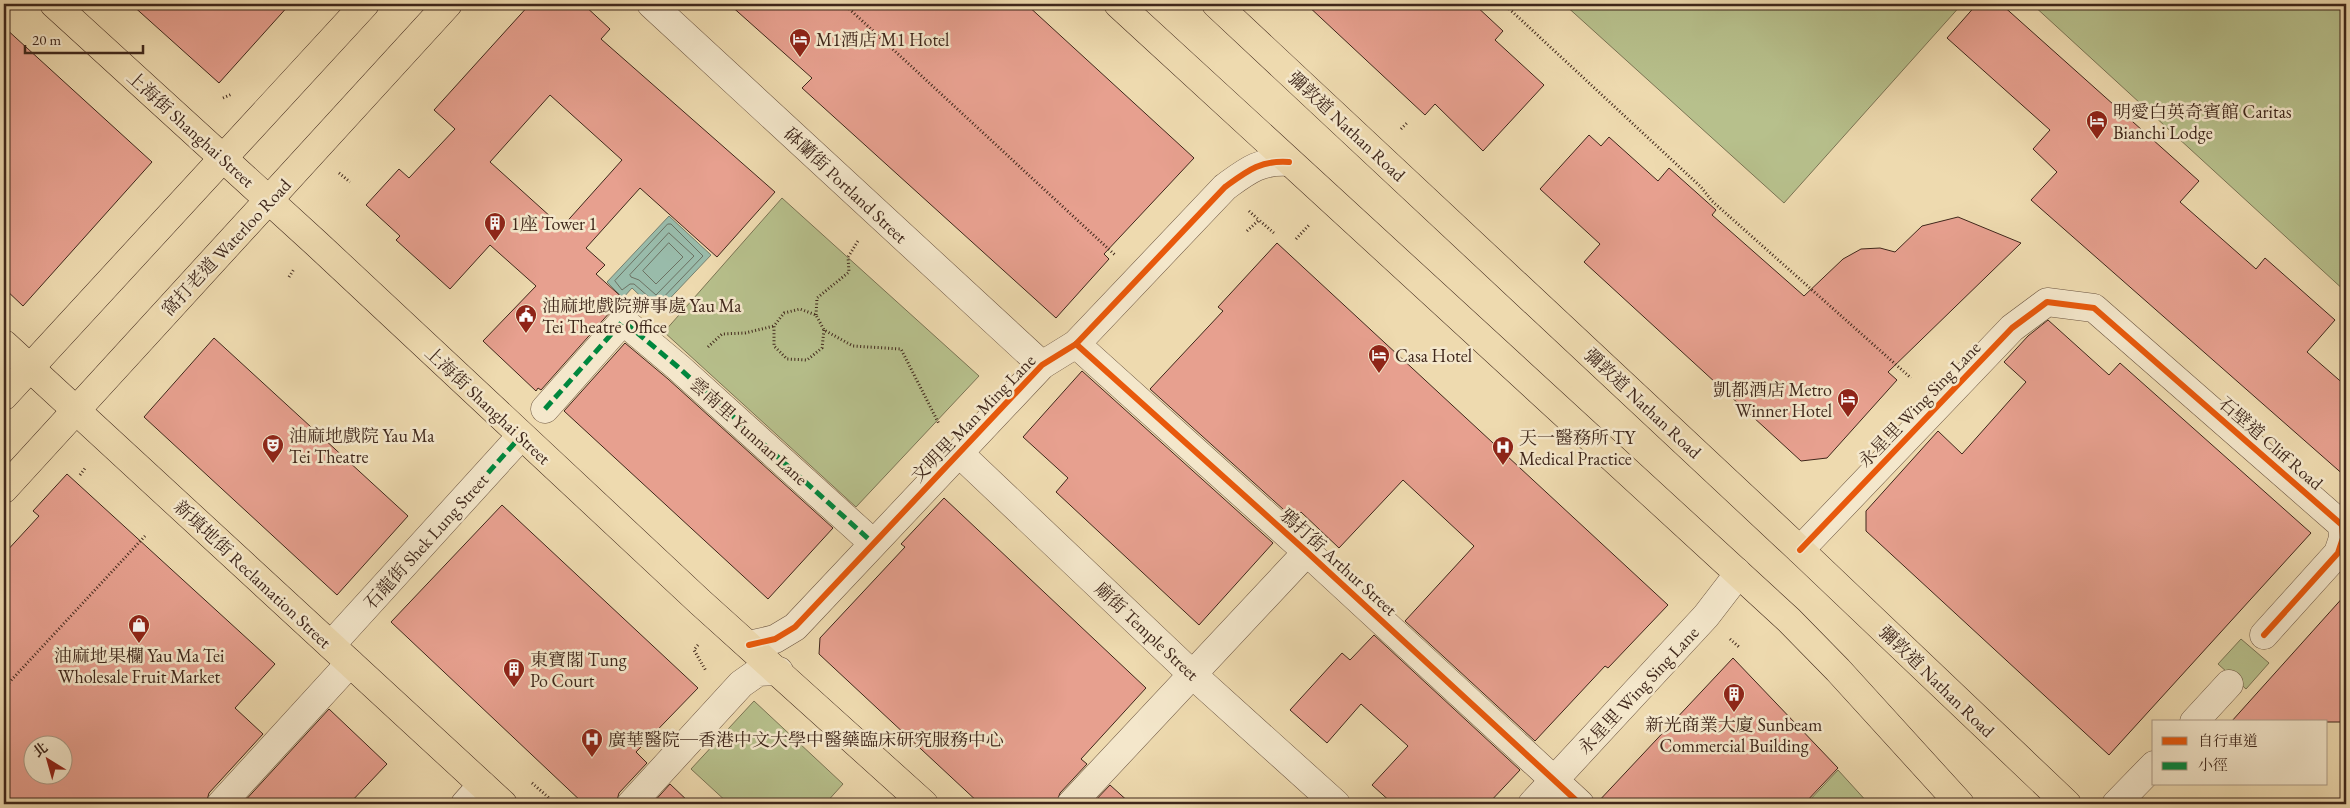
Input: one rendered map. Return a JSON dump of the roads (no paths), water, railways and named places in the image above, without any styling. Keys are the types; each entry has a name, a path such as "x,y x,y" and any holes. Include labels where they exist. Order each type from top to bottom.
{"main road":[{"name":"上海街 Shanghai Street","path":"54,4 270,200 521,436 924,804"},
{"path":"4,396 222,157 365,4"},
{"name":"窩打老道 Waterloo Road","path":"4,489 448,4"},
{"path":"1118,4 1737,572 1838,670 1960,804"},
{"name":"彌敦道 Nathan Road","path":"1216,4 1800,550 2067,804"},
{"name":"新填地街 Reclamation Street","path":"4,344 340,654 474,795 503,804"}],"street":[{"name":"砵蘭街 Portland Street","path":"651,4 1042,365"},
{"name":"文明里 Man Ming Lane","path":"749,644 775,639 795,627 1042,365 1076,344 1225,187 1244,172 1261,164 1273,161 1289,162"},
{"name":"永星里 Wing Sing Lane","path":"1800,550 2012,328 2047,302 2071,304"},
{"name":"石壁道 Cliff Road","path":"2071,304 2094,308 2342,525 2344,538 2338,553 2264,634"},
{"name":"雲南里 Yunnan Lane","path":"545,409 623,321 678,367 873,543"},
{"name":"鴉打街 Arthur Street","path":"1076,344 1307,552 1580,804"},
{"name":"石龍街 Shek Lung Street","path":"221,804 478,484 521,436"},
{"name":"廟街 Temple Street","path":"960,454 1193,675 1336,804"},
{"path":"1072,804 1307,552"},
{"name":"永星里 Wing Sing Lane","path":"1532,804 1706,616 1736,577 1737,572"},
{"path":"631,804 741,684 758,672 779,671"},
{"path":"2196,720 2228,684"},
{"path":"2116,804 2152,767"}],"water":[{"path":"669,216 711,255 657,312 632,288 623,298 607,282"}],"place":[{"name":"M1酒店 M1 Hotel","path":"800,58"},
{"name":"明愛白英奇賓館 Caritas Bianchi Lodge","path":"2097,140"},
{"name":"1座 Tower 1","path":"495,242"},
{"name":"油麻地戲院辦事處 Yau Ma Tei Theatre Office","path":"526,334"},
{"name":"Casa Hotel","path":"1379,374"},
{"name":"凱都酒店 Metro Winner Hotel","path":"1848,418"},
{"name":"油麻地戲院 Yau Ma Tei Theatre","path":"273,464"},
{"name":"天一醫務所 TY Medical Practice","path":"1503,466"},
{"name":"油麻地果欄 Yau Ma Tei Wholesale Fruit Market","path":"139,644"},
{"name":"東寶閣 Tung Po Court","path":"514,688"},
{"name":"新光商業大廈 Sunbeam Commercial Building","path":"1734,713"},
{"name":"廣華醫院─香港中文大學中醫藥臨床研究服務中心","path":"592,758"}]}
